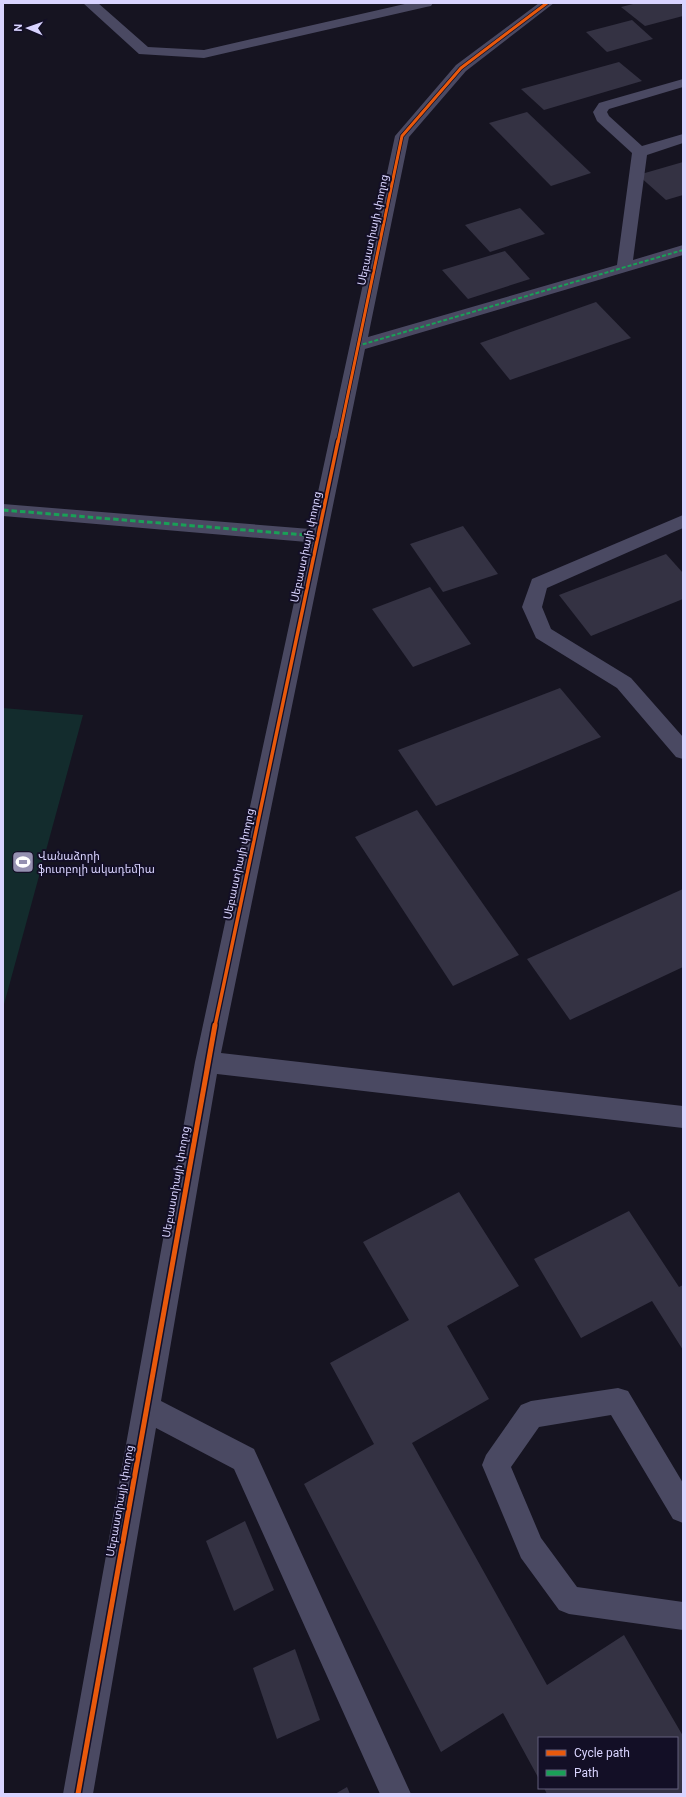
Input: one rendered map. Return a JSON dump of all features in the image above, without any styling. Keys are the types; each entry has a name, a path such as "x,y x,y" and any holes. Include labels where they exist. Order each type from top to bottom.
{"street":[{"path":"90,3 144,51 204,54 426,3"},
{"name":"Սեբաստիայի փողոց","path":"78,1794 207,1062 402,136 461,68 547,3"},
{"path":"640,152 602,118 600,112 604,106 683,83"},
{"path":"640,152 683,138"},
{"path":"624,268 640,152"},
{"path":"357,346 683,250"},
{"path":"3,510 317,536"},
{"path":"683,521 539,584 532,607 543,633 624,683 683,751"},
{"path":"207,1062 683,1117"},
{"path":"683,1509 618,1402 531,1415 496,1465 530,1548 568,1600 683,1616"},
{"path":"146,1408 244,1459 396,1794"}],"green space":[{"name":"Վանաձորի ֆուտբոլի ակադեմիա","path":"3,708 83,715 3,1008"}],"building":[{"path":"637,3 679,3 683,6 683,16 645,26 621,7"},
{"path":"632,20 653,39 607,52 586,32"},
{"path":"619,62 642,81 544,110 521,89"},
{"path":"527,112 591,173 551,186 489,123"},
{"path":"683,162 683,195 666,200 638,175"},
{"path":"520,208 545,234 490,252 465,225"},
{"path":"505,251 530,279 468,299 442,270"},
{"path":"596,302 631,338 510,380 480,343"},
{"path":"463,526 498,574 443,592 410,544"},
{"path":"666,554 683,573 683,599 591,636 559,595"},
{"path":"430,587 471,644 413,667 372,609"},
{"path":"560,688 601,737 436,806 398,750"},
{"path":"417,810 519,955 453,986 355,837"},
{"path":"683,889 683,967 570,1020 527,959"},
{"path":"459,1192 519,1286 447,1326 489,1399 412,1443 547,1685 624,1635 683,1736 683,1794 547,1794 544,1789 678,1789 678,1737 538,1737 538,1777 503,1713 441,1752 304,1484 374,1444 330,1363 409,1320 363,1242"},
{"path":"629,1211 679,1287 683,1285 683,1350 652,1301 581,1338 534,1259"},
{"path":"245,1521 274,1590 234,1611 206,1541"},
{"path":"295,1649 320,1720 277,1739 253,1668"},
{"path":"347,1787 350,1794 335,1794"}],"marked path":[{"path":"357,346 683,250"},
{"path":"3,510 317,536"}],"cycle path":[{"path":"78,1794 207,1062 402,136 461,68 547,3"}],"place":[{"name":"Վանաձորի ֆուտբոլի ակադեմիա","path":"23,862"}]}
